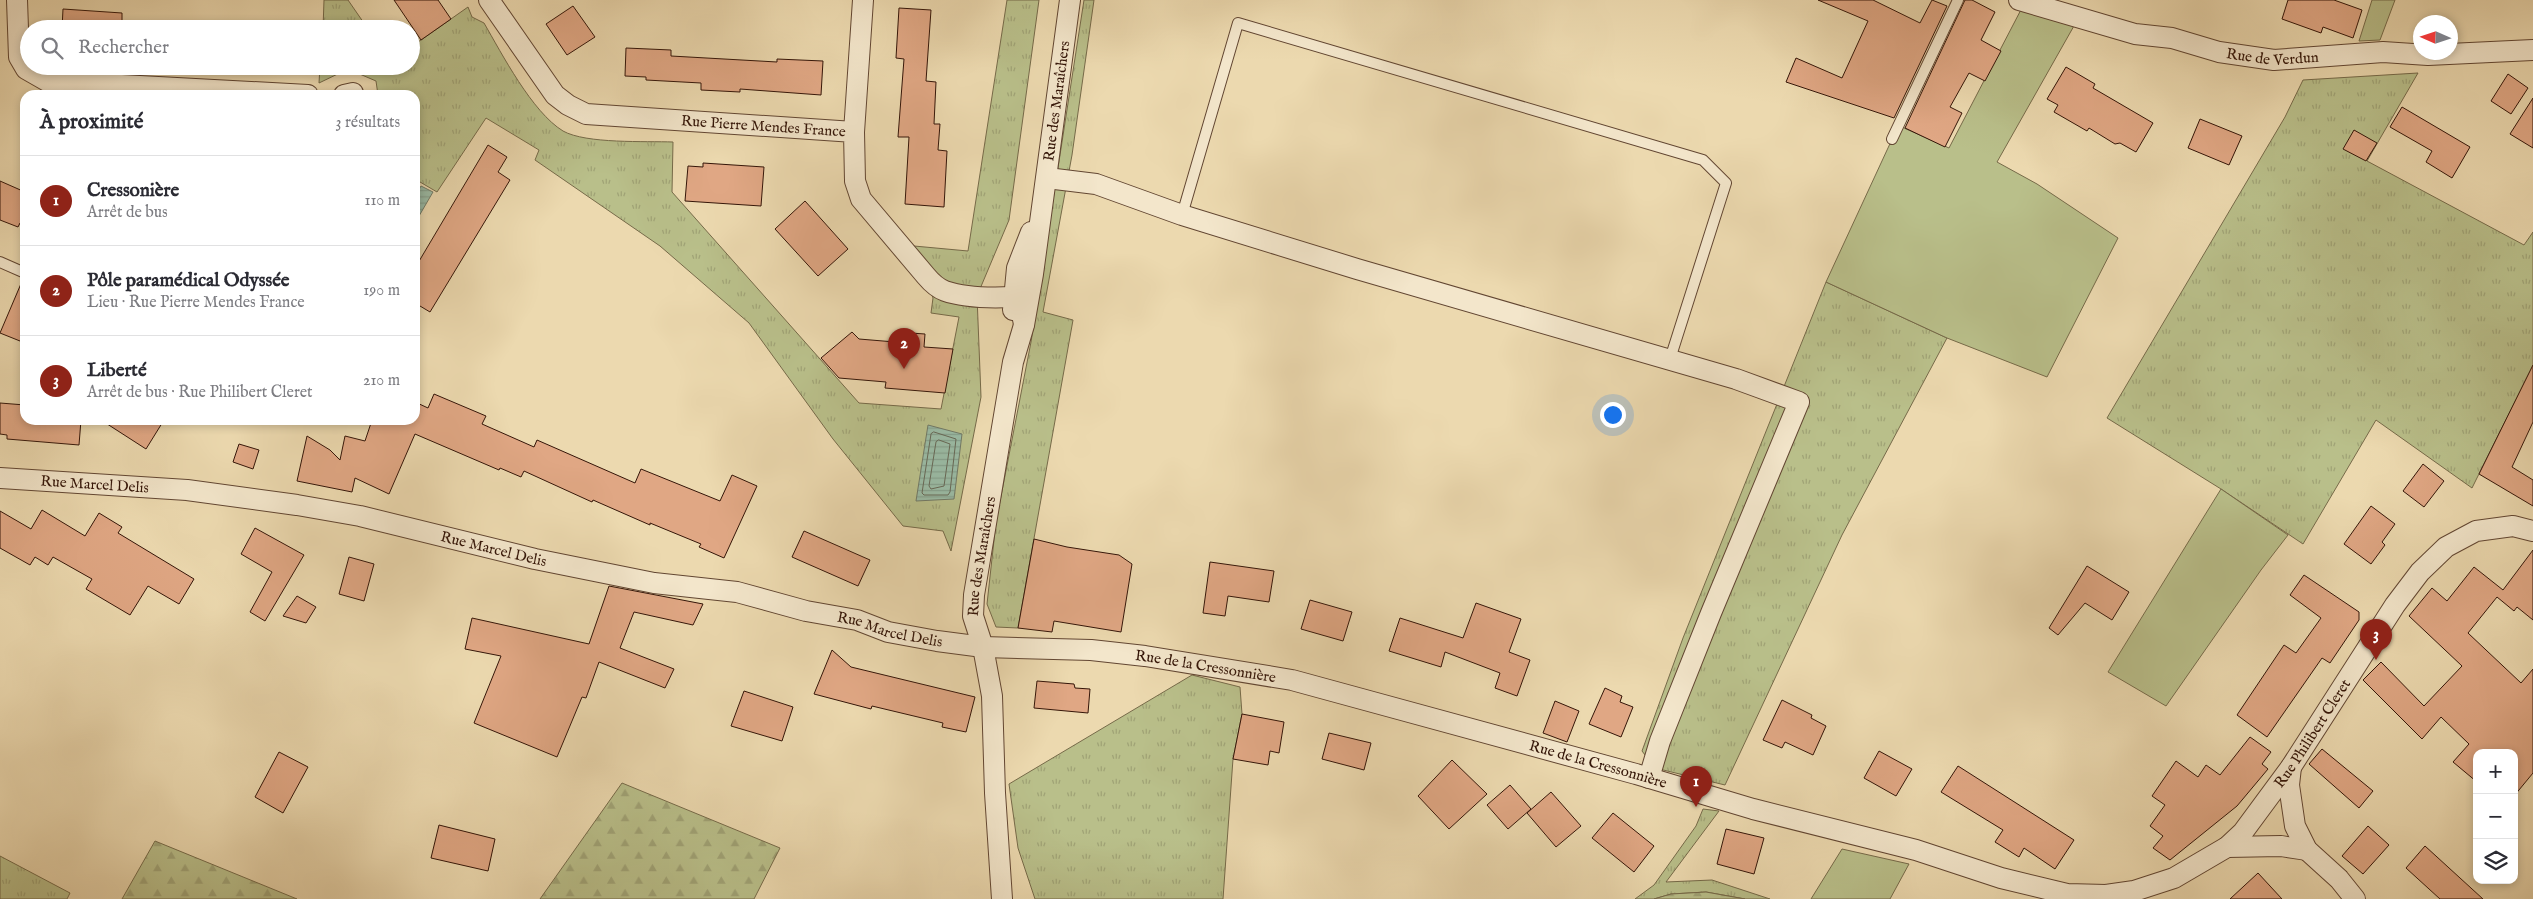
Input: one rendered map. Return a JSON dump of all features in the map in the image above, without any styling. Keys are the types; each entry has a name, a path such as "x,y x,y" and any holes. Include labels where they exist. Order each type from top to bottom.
{"street":[{"path":"17,0 20,59"},
{"name":"Rue Pierre Mendes France","path":"489,0 555,95 568,105 586,114 854,132 855,181 861,199 937,287 945,291 991,297 1013,297"},
{"path":"854,132 863,0"},
{"name":"Rue des Maraîchers","path":"1002,899 995,793 992,696 984,647 973,616 974,596 1013,362 1024,325 1033,274 1070,0"},
{"name":"Rue de Verdun","path":"2019,0 2135,34 2172,38 2219,52 2274,60 2383,52 2428,55 2533,50"},
{"path":"36,75 47,81 215,90"},
{"path":"1047,178 1096,184 1182,215 1357,269 1670,359 1799,402 1711,613 1660,741 1649,778"},
{"name":"Rue des Maraîchers","path":"1013,362 1013,297 1017,268 1042,202"},
{"path":"1013,297 1020,305 1024,325"},
{"name":"Rue Marcel Delis","path":"0,478 187,490 360,516 535,559 654,583 737,592 806,610 857,620 888,632 937,642 984,647"},
{"name":"Rue Philibert Cleret","path":"2227,848 2243,832 2291,767 2395,605 2420,572 2446,547 2476,531 2512,526 2533,531"},
{"name":"Rue de la Cressonnière","path":"984,647 1091,650 1145,656 1292,680 1649,778 1753,809 1916,850 2002,878 2067,894 2106,895 2134,891 2174,878 2227,848"},
{"path":"2291,767 2291,805 2295,826 2308,850 2339,879 2355,899"},
{"path":"2227,848 2281,846 2308,850"}],"lane":[{"path":"1892,139 1958,0"},
{"path":"1182,215 1238,23 1703,160 1726,183 1670,359"},
{"path":"0,262 20,271"}],"green space":[{"path":"324,0 348,0 362,20 323,20"},
{"path":"1007,0 1039,0 1009,220 977,296 981,397 951,551 943,531 903,526 833,439 749,323 660,246 535,160 539,150 486,118 437,192 420,182 420,90 377,90 376,81 362,75 420,75 420,41 468,7 472,17 484,23 529,97 551,122 563,131 573,135 601,140 673,142 672,192 859,403 941,409 959,317 931,313 933,298 914,246 968,251"},
{"path":"1084,0 1094,0 1072,155 1043,312 1073,320 1018,628 996,627 987,604 996,522 1031,342"},
{"path":"2372,0 2395,0 2380,40 2359,41"},
{"path":"2025,2 2079,17 1997,162 2037,184 2118,238 2047,377 1947,338 1826,282 1900,122 1904,128 1949,148"},
{"path":"2418,73 2367,161 2524,245 2533,232 2533,365 2472,488 2376,420 2303,544 2221,489 2107,418 2285,117 2303,80"},
{"path":"319,75 336,75 319,83"},
{"path":"1826,282 1947,338 1842,535 1725,785 1655,768 1642,751 1683,638"},
{"path":"2221,489 2288,535 2261,570 2166,706 2108,672"},
{"path":"1192,675 1240,687 1242,714 1233,759 1223,899 1035,899 1018,848 1009,784"},
{"path":"622,783 780,848 754,899 540,899"},
{"path":"1703,809 1719,811 1666,882 1712,880 1770,899 1745,899 1706,892 1671,894 1654,899 1635,899 1654,885 1696,826"},
{"path":"155,841 297,899 122,899"},
{"path":"1842,849 1909,864 1890,899 1811,899"},
{"path":"0,856 70,893 67,899 0,899"},
{"path":"1706,892 1745,899 1654,899 1671,894"}],"water":[{"path":"421,186 433,192 420,214"},
{"path":"928,425 962,434 954,499 916,501"}],"building":[{"path":"394,0 438,0 451,19 421,40 420,20 408,20"},
{"path":"1818,0 1873,0 1920,23 1932,0 1947,6 1894,118 1786,82 1796,58 1842,78 1868,21"},
{"path":"1965,0 1972,0 1995,12 1981,40 2001,51 1985,81 1969,73 1950,107 1962,113 1945,147 1905,128"},
{"path":"2288,0 2334,0 2362,10 2353,38 2323,27 2321,33 2282,19"},
{"path":"573,6 595,37 567,55 546,24"},
{"path":"899,8 931,10 926,81 936,82 934,124 940,124 938,150 947,151 944,207 905,204 909,137 898,137 904,59 896,58"},
{"path":"63,9 122,13 122,20 62,20"},
{"path":"626,48 671,50 671,56 777,62 777,59 823,61 821,95 740,89 740,92 701,90 701,83 646,80 646,77 625,76"},
{"path":"2066,67 2095,84 2093,88 2153,123 2136,152 2120,143 2115,144 2089,128 2087,131 2054,112 2058,105 2047,99"},
{"path":"2508,74 2528,88 2511,114 2491,101"},
{"path":"2533,98 2533,148 2510,134"},
{"path":"2402,107 2470,147 2452,178 2426,162 2432,151 2390,127"},
{"path":"2200,119 2242,136 2229,165 2188,148"},
{"path":"2354,130 2377,143 2366,161 2343,149"},
{"path":"488,145 507,157 498,172 510,180 430,312 420,306 420,260"},
{"path":"703,163 764,167 761,206 685,201 688,166 703,167"},
{"path":"0,181 20,190 20,223 18,227 0,220"},
{"path":"805,201 848,249 818,276 775,229"},
{"path":"20,286 20,341 0,333"},
{"path":"852,332 859,339 895,342 896,332 925,334 924,347 953,349 945,393 885,388 886,382 839,378 821,358"},
{"path":"2533,365 2533,422 2512,467 2533,480 2533,506 2479,474"},
{"path":"434,394 486,416 482,424 534,447 537,440 635,483 641,469 720,501 732,475 757,486 724,558 699,547 701,544 650,523 650,525 593,500 592,502 524,471 521,477 500,468 499,470 415,434 389,494 355,478 352,492 297,481 307,436 330,450 340,460 345,436 365,441 370,425 420,425 420,404 428,408"},
{"path":"0,403 20,405 20,425 81,425 79,445 7,439 7,435 0,434"},
{"path":"109,425 161,425 146,449"},
{"path":"239,444 259,450 253,469 233,462"},
{"path":"2423,464 2444,481 2424,507 2403,491"},
{"path":"2371,506 2395,524 2382,542 2385,545 2371,564 2344,544"},
{"path":"42,510 85,536 99,513 122,527 118,533 194,579 179,604 148,586 130,615 86,589 92,579 53,557 48,565 35,557 30,565 0,548 0,511 31,529"},
{"path":"255,528 304,555 265,621 250,612 272,572 241,554"},
{"path":"804,531 870,560 858,586 792,557"},
{"path":"1034,539 1067,547 1119,555 1132,564 1121,632 1054,621 1052,632 1018,628"},
{"path":"2533,550 2533,620 2517,607 2514,611 2497,597 2468,633 2521,683 2533,669 2533,773 2518,791 2518,749 2473,749 2473,779 2453,762 2469,744 2441,717 2422,739 2363,680 2381,662 2424,706 2462,666 2409,616 2432,588 2447,601 2474,567 2503,590"},
{"path":"349,557 374,564 364,601 339,594"},
{"path":"1210,562 1274,571 1269,602 1228,596 1225,616 1203,613"},
{"path":"2087,566 2129,592 2112,620 2085,603 2058,635 2049,628"},
{"path":"2304,575 2359,612 2359,620 2330,663 2322,658 2267,737 2237,715 2284,645 2296,653 2321,618 2290,595"},
{"path":"609,586 703,604 693,625 634,612 620,648 674,669 665,688 599,662 586,698 582,697 557,757 474,723 501,656 465,649 472,618 589,644"},
{"path":"297,596 316,607 306,623 283,616"},
{"path":"1310,600 1352,612 1343,641 1301,629"},
{"path":"1476,603 1521,619 1509,652 1530,660 1517,696 1495,688 1500,673 1445,652 1441,667 1389,651 1400,618 1463,638"},
{"path":"832,650 851,667 975,697 966,732 942,727 943,723 872,706 871,709 814,694"},
{"path":"1037,681 1074,684 1075,688 1090,689 1088,713 1034,708"},
{"path":"1605,688 1622,696 1620,702 1633,707 1621,737 1589,724"},
{"path":"744,691 793,707 782,741 731,726"},
{"path":"1782,700 1812,715 1811,718 1826,726 1813,755 1785,742 1782,748 1763,740"},
{"path":"1555,701 1579,711 1567,742 1543,733"},
{"path":"1242,714 1284,722 1279,753 1270,751 1268,765 1233,759"},
{"path":"1329,733 1371,743 1364,770 1322,759"},
{"path":"2250,737 2271,752 2262,764 2268,769 2237,806 2170,860 2153,848 2163,836 2150,826 2165,805 2152,796 2176,761 2198,777 2206,765 2220,775"},
{"path":"2322,749 2373,791 2359,808 2309,764"},
{"path":"1879,751 1912,769 1896,796 1864,778"},
{"path":"279,752 308,767 283,813 255,797"},
{"path":"1452,760 1487,794 1449,829 1418,796"},
{"path":"1958,766 2074,840 2055,869 2024,848 2019,857 1995,842 2003,830 1941,792"},
{"path":"1510,785 1531,809 1508,829 1487,805"},
{"path":"1551,792 1581,826 1556,847 1527,813"},
{"path":"1613,813 1654,846 1634,872 1592,838"},
{"path":"439,825 495,839 488,871 431,858"},
{"path":"2368,826 2389,845 2363,874 2342,856"},
{"path":"1726,829 1764,838 1754,874 1717,864"},
{"path":"2425,846 2483,899 2440,899 2406,868"},
{"path":"2258,873 2282,899 2230,899"}],"place":[{"name":"Pôle paramédical Odyssée","path":"904,369"},
{"name":"Liberté","path":"2376,660"},
{"name":"Cressonière","path":"1696,807"}]}
